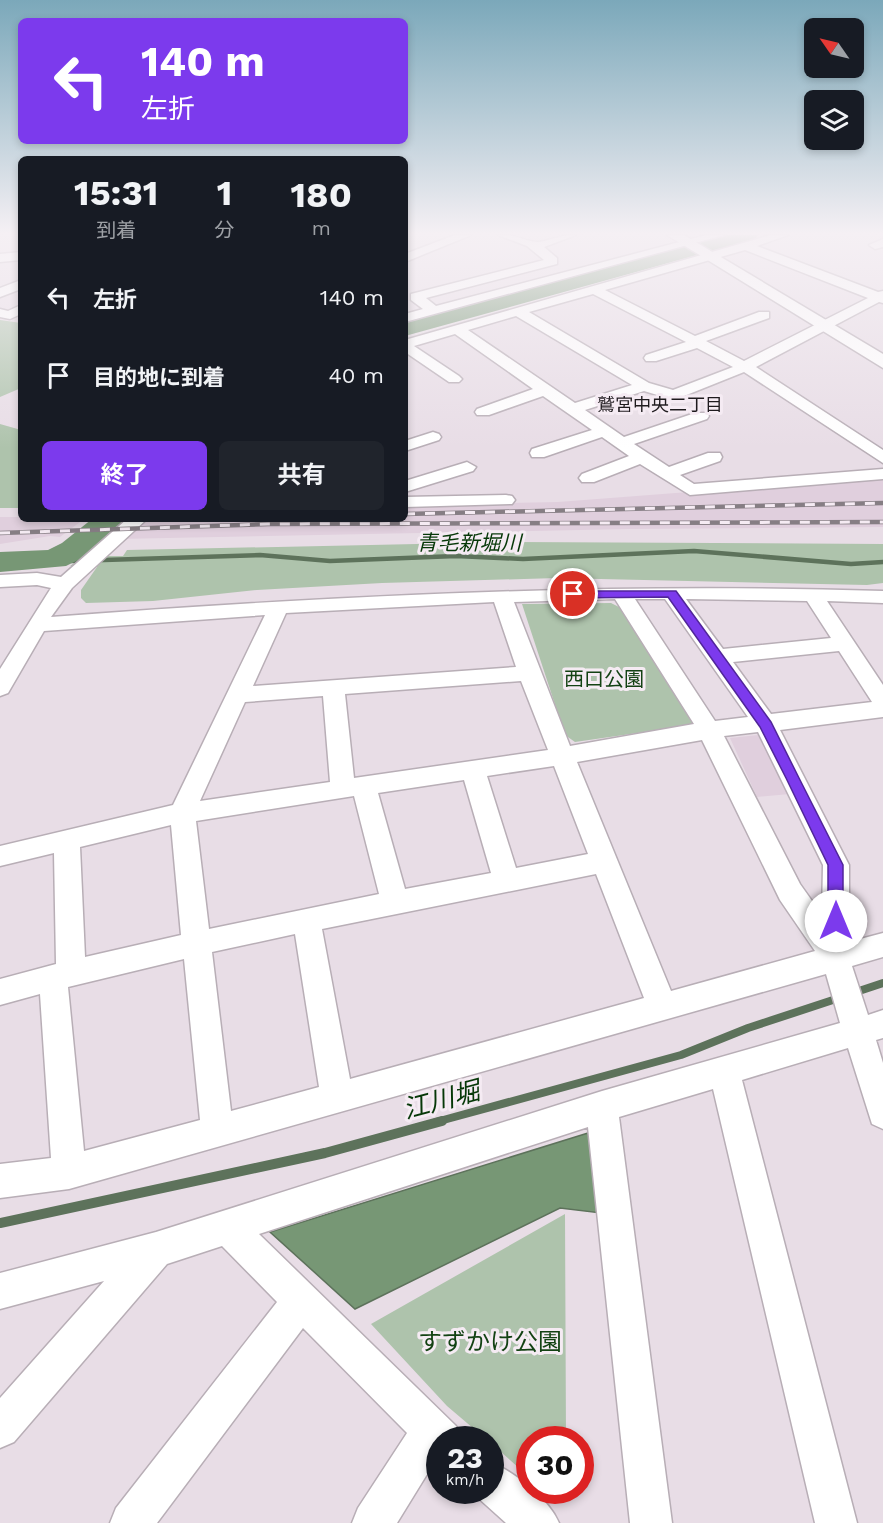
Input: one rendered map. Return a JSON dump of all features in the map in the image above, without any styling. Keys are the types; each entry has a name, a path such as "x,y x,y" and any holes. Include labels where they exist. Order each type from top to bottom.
{"main road":[{"path":"791,306 883,362"}],"street":[{"path":"428,306 434,311"},
{"path":"408,317 452,306"},
{"path":"408,342 535,306"},
{"path":"626,306 747,368 883,458"},
{"path":"517,311 644,386 674,395 747,368 864,306"},
{"path":"0,313 10,315 18,311"},
{"path":"651,358 765,315"},
{"path":"455,328 690,490 883,474"},
{"path":"408,343 454,379"},
{"path":"718,353 741,345"},
{"path":"573,409 644,386"},
{"path":"483,412 545,390"},
{"path":"621,443 700,416"},
{"path":"538,453 604,431"},
{"path":"408,445 433,437"},
{"path":"588,478 642,457"},
{"path":"667,474 714,457"},
{"path":"408,486 467,467"},
{"path":"704,489 750,470"},
{"path":"408,502 506,500"},
{"path":"0,688 36,625 71,578 134,522"},
{"path":"0,581 71,578"},
{"path":"36,625 279,606 621,593 883,597"},
{"path":"621,593 710,730 790,892 835,957 870,1028 883,1113"},
{"path":"672,594 766,725 836,865 835,957"},
{"path":"813,595 883,702"},
{"path":"502,597 529,673 662,1006"},
{"path":"217,1131 182,813 279,606"},
{"path":"717,657 843,644"},
{"path":"237,695 529,673"},
{"path":"333,688 354,788 395,904"},
{"path":"0,856 182,813 563,756 710,730 883,709"},
{"path":"473,770 507,881"},
{"path":"67,840 62,975 69,1172"},
{"path":"0,992 196,944 603,862"},
{"path":"307,922 337,1097"},
{"path":"0,1181 69,1172 883,945"},
{"path":"0,1291 156,1250 602,1107 870,1028"},
{"path":"724,1070 836,1523"},
{"path":"602,1107 651,1523"},
{"path":"227,1227 427,1426"},
{"path":"0,1428 156,1250"},
{"path":"131,1523 302,1300"},
{"path":"373,1523 426,1451"},
{"path":"504,1494 538,1523"}],"shaded area":[{"path":"883,477 883,527 630,529 117,539 140,522 408,522 408,505 558,502"},
{"path":"0,517 18,517 18,522 80,522 60,537 50,536 0,544"},
{"path":"758,735 790,794 757,797 730,738"},
{"path":"588,1133 601,1213 560,1208 355,1309 270,1232"}],"green space":[{"path":"0,320 18,323 18,389 0,397"},
{"path":"0,424 18,429 18,508 0,508"},
{"path":"515,542 883,544 883,583 867,585 557,578 382,583 257,590 153,601 86,603 81,598 81,590 97,567 70,566 84,556 123,556 127,550"},
{"name":"西口公園","path":"611,603 621,608 700,724 575,742 565,735 522,604"},
{"name":"すずかけ公園","path":"565,1214 566,1426 516,1426 516,1465 504,1455 504,1426 471,1426 447,1406 371,1324"}],"waterway":[{"path":"408,328 489,306"},
{"path":"0,562 54,559 73,550 107,522"},
{"name":"青毛新堀川","path":"54,559 72,561 260,555 330,561 456,556 523,559 694,551 851,564 883,562"},
{"name":"江川堀","path":"853,993 883,983"},
{"name":"江川堀","path":"436,1122 681,1055 748,1028 839,998"},
{"name":"江川堀","path":"0,1223 325,1153 442,1121"}],"railway":[{"path":"408,514 883,503"},
{"path":"0,533 268,524 883,522"}],"district":[{"name":"鷲宮中央二丁目","path":"660,404"}],"route":[{"path":"573,594 672,594 766,725 836,865 836,921"}]}
